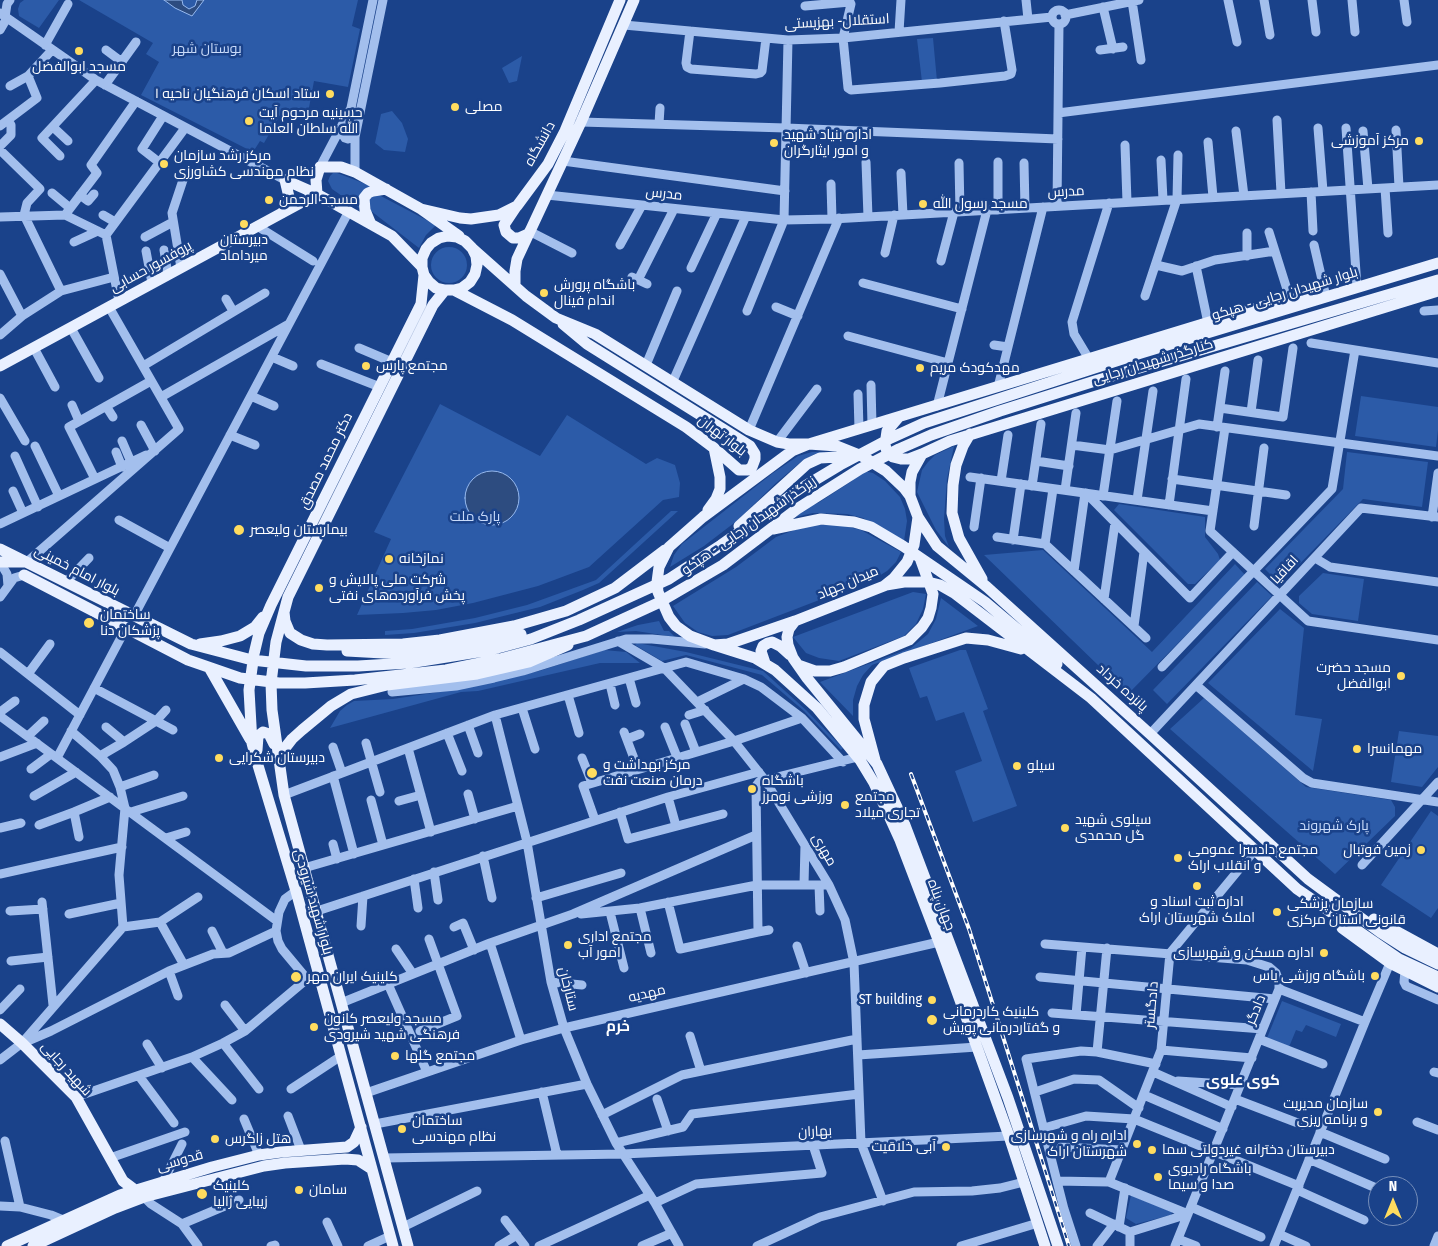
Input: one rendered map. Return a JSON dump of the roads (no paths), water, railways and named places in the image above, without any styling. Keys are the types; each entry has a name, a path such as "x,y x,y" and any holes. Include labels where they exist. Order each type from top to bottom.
{"main road":[{"name":"دانشگاه","path":"529,233 519,238 513,238 506,232 504,225 548,164 565,131 620,0"},
{"name":"دانشگاه","path":"516,286 515,265 581,122 634,0"},
{"path":"316,194 316,180 320,167 341,167 355,172 421,209 460,218 471,219 499,215 517,206"},
{"path":"285,180 370,222 400,242 423,271 429,282 436,288 449,290 462,288 470,282 475,274 476,256 469,244 457,237 439,238 431,243 422,258 423,271"},
{"path":"282,213 288,205 289,197 285,180"},
{"path":"370,222 365,210 364,198 374,191 386,189"},
{"name":"پروفسور حسابی","path":"0,366 316,194"},
{"name":"بلوار تهران","path":"421,209 469,244 516,286 587,344 750,446 755,454 754,463 748,470 739,470 686,427 512,320 449,290"},
{"name":"بلوار شهیدان رجایی - هپکو","path":"1141,354 1438,263"},
{"name":"دکتر محمد مصدق","path":"271,683 272,663 284,610 426,307 423,271"},
{"name":"زیرگذر شهیدان رجایی - هپکو","path":"249,680 271,683 338,682 446,670 500,659 586,636 675,594 722,565 797,508 860,469 931,434 1000,410 1438,280"},
{"name":"دکتر محمد مصدق","path":"249,680 259,633 271,605 392,362 426,307 449,290"},
{"name":"کنارگذر شهیدان رجایی","path":"900,417 887,431 885,445 887,452 894,457 909,459 970,434 1438,290"},
{"name":"کنارگذر شهیدان رجایی","path":"809,444 1290,299 1326,297"},
{"name":"بلوار تهران","path":"556,318 595,334 749,430 777,442 809,444"},
{"path":"1141,354 1159,338"},
{"name":"زیرگذر شهیدان رجایی - هپکو","path":"252,660 330,667 409,663 506,646 531,639 579,620 669,579 721,546 806,486 891,438 949,414 1141,354"},
{"path":"970,434 956,465 952,513 958,538 987,587"},
{"path":"271,605 270,612 273,616 278,615 284,610 288,629 293,636 307,642 326,645 403,644 440,640 506,627 566,611 615,588 669,547 703,517 792,451 809,444"},
{"name":"میدان جهاد","path":"714,646 728,644 795,622 884,586 901,569 911,554 916,536 918,517 910,496 892,476 862,456 841,452 826,444 809,444"},
{"path":"703,517 716,499 720,489 720,477 714,448"},
{"path":"721,546 807,464 841,452"},
{"path":"910,496 912,472 922,454"},
{"name":"پانزده خرداد","path":"918,517 938,546 987,587 1308,879 1380,932 1405,948 1438,964"},
{"path":"769,530 815,520 854,522 871,527 985,602 1042,650 1091,698"},
{"path":"669,547 662,561 657,582 660,599 676,626 690,636 714,646"},
{"name":"بلوار امام خمینی","path":"0,549 191,644 252,660"},
{"path":"765,663 761,651 763,646 772,642 780,646 795,661 815,671 830,671 909,640 928,618 933,594 920,558"},
{"path":"0,562 27,562"},
{"name":"بلوار امام خمینی","path":"24,575 188,660 210,669 249,680"},
{"name":"پانزده خرداد","path":"884,586 916,581 935,583 954,593 1091,698 1297,889 1354,938 1390,963 1438,987"},
{"path":"191,644 211,643 240,636 255,627 271,605"},
{"path":"326,645 342,651 369,654 434,651 478,644 579,620"},
{"name":"جهان پناه","path":"795,622 789,630 787,637 788,645 795,661 877,764 916,851 1008,1098 1058,1246"},
{"path":"278,757 302,730 331,706 351,694 387,685 477,674 529,662 558,651 586,636"},
{"path":"877,764 864,719 864,705 871,682 884,666 966,638 988,640 1029,651"},
{"name":"جهان پناه","path":"714,646 748,655 775,670 817,708 858,757 874,783 886,807 939,942 1009,1136 1045,1246"},
{"path":"210,669 252,743"},
{"name":"بلوار شهید شیرودی","path":"249,680 249,712 256,762 296,891 313,977 341,1056 392,1241"},
{"name":"بلوار شهید شیرودی","path":"271,683 272,710 284,795 408,1246"},
{"path":"256,762 258,739 260,733 263,732 269,734 278,757"},
{"name":"پانزده خرداد","path":"1308,879 1396,932 1438,954"},
{"name":"پانزده خرداد","path":"1297,889 1399,959 1438,977"},
{"name":"شهید رجایی","path":"0,1024 22,1043 76,1097 122,1181 140,1193"},
{"path":"345,1159 350,1158 352,1153 350,1148 347,1147 354,1142 360,1127"},
{"name":"قدوسی","path":"33,1246 115,1208 163,1182 259,1155 347,1147"},
{"name":"قدوسی","path":"6,1246 120,1195 140,1193 285,1163 345,1159 358,1160 372,1169"},
{"path":"120,1195 122,1181"}],"street":[{"path":"0,2 10,0"},
{"path":"0,30 7,4 10,0"},
{"path":"320,167 350,108 356,88 373,0"},
{"path":"355,172 355,137 383,0"},
{"path":"899,32 901,0"},
{"path":"1026,0 1028,19"},
{"path":"1057,206 1059,0"},
{"path":"1228,0 1237,42"},
{"path":"1264,0 1270,35"},
{"path":"1312,0 1316,32"},
{"path":"1352,0 1356,32"},
{"path":"1404,0 1406,22"},
{"path":"1135,1 1141,60"},
{"name":"استقلال- بهزیستی","path":"624,24 788,40 843,38 1059,17 1135,1"},
{"path":"805,6 850,2 843,38 849,90 940,83 1011,74 1012,70 1004,21"},
{"path":"10,86 28,76 48,47 68,4"},
{"path":"1103,7 1113,48"},
{"path":"4,16 96,80 285,180"},
{"path":"690,31 686,63 687,67 691,69 760,73 766,38"},
{"path":"747,311 784,220 788,40"},
{"path":"105,85 136,42"},
{"path":"1100,50 1123,47"},
{"path":"106,50 122,62"},
{"path":"1058,113 1438,65"},
{"path":"0,126 37,98 28,76"},
{"path":"60,156 42,138 96,80"},
{"path":"1,214 24,215 68,211 97,173 91,165 136,101"},
{"path":"659,124 660,108"},
{"path":"160,163 142,149 163,116"},
{"path":"0,146 11,135 11,125 8,120"},
{"path":"1277,120 1282,194"},
{"path":"581,122 1058,139"},
{"path":"53,126 68,141"},
{"path":"74,242 102,233 115,222 185,128"},
{"path":"1318,128 1323,191"},
{"path":"1346,128 1357,287"},
{"path":"340,130 345,138 355,137"},
{"path":"1396,130 1399,187"},
{"path":"1236,131 1244,196"},
{"path":"1363,131 1368,189"},
{"path":"1208,142 1213,197"},
{"path":"1125,145 1127,202"},
{"path":"0,150 40,189 27,203 24,215 61,292"},
{"path":"1146,296 1177,199 1178,155"},
{"path":"1161,160 1163,200"},
{"path":"563,161 785,191"},
{"path":"866,162 868,217"},
{"path":"998,162 998,210"},
{"path":"1024,163 1025,208"},
{"path":"941,260 957,212 959,164"},
{"path":"885,253 898,215 901,173"},
{"path":"181,268 172,213 185,174"},
{"path":"749,430 798,316 836,219 831,184"},
{"name":"مدرس","path":"546,195 784,220 836,219 1438,185"},
{"path":"1385,188 1388,233"},
{"path":"1311,192 1313,231"},
{"path":"27,562 180,429 143,366 114,304 114,277 102,233 68,211 52,193"},
{"path":"80,195 88,201 94,194"},
{"path":"1089,359 1074,334 1072,322 1109,203"},
{"path":"620,245 642,205"},
{"path":"998,387 1043,207"},
{"path":"639,280 674,209"},
{"path":"937,406 986,210"},
{"path":"134,616 349,211"},
{"path":"691,268 717,213"},
{"path":"103,214 115,222"},
{"path":"673,381 746,216"},
{"path":"146,237 173,222"},
{"path":"257,226 313,261"},
{"path":"1269,232 1290,299"},
{"path":"529,233 572,253"},
{"path":"1247,233 1247,256"},
{"path":"1314,245 1326,297"},
{"path":"164,250 168,275"},
{"path":"146,251 152,283"},
{"path":"1156,265 1178,272 1215,260 1275,252"},
{"path":"1196,266 1208,323"},
{"path":"0,274 22,316"},
{"path":"0,335 22,316 61,292 114,277"},
{"path":"863,283 962,309"},
{"path":"143,366 265,292"},
{"path":"646,365 677,292"},
{"path":"226,299 233,311"},
{"path":"776,307 798,316"},
{"path":"1424,311 1438,310"},
{"path":"161,397 289,324"},
{"path":"70,328 99,378"},
{"path":"848,336 948,363"},
{"path":"1311,343 1438,363"},
{"path":"994,345 1008,347"},
{"path":"34,348 55,387"},
{"path":"359,348 392,362"},
{"path":"1220,408 1283,417 1293,348"},
{"name":"اقاقیا","path":"1162,667 1332,489 1355,350"},
{"path":"272,357 294,366"},
{"path":"1251,412 1258,360"},
{"path":"322,364 380,387"},
{"path":"1225,371 1220,408 1221,427 1217,485 1210,530 1308,620 1438,640"},
{"path":"1169,505 1186,379"},
{"path":"95,479 70,427 151,381"},
{"path":"871,385 872,425"},
{"path":"777,442 817,389"},
{"path":"1137,500 1153,391"},
{"path":"858,394 859,429"},
{"path":"251,396 274,406"},
{"path":"0,398 25,441"},
{"path":"1103,496 1116,402"},
{"path":"72,405 80,421"},
{"path":"106,406 113,417"},
{"path":"1065,490 1076,413"},
{"path":"1032,486 1041,424"},
{"path":"1072,445 1110,450 1199,424 1438,456"},
{"path":"141,425 155,450"},
{"path":"230,434 255,445"},
{"path":"1001,481 1008,435"},
{"path":"122,441 131,462"},
{"path":"35,446 59,496"},
{"path":"1254,526 1264,448"},
{"path":"0,524 155,450"},
{"path":"116,452 122,467"},
{"path":"15,456 38,507"},
{"path":"1036,461 1069,466"},
{"name":"اقاقیا","path":"1150,734 1361,508 1435,517 1438,473"},
{"path":"970,477 1213,511"},
{"path":"974,527 981,478"},
{"path":"1172,479 1286,495"},
{"path":"1013,540 1021,484"},
{"path":"1045,544 1053,489"},
{"path":"12,491 24,513"},
{"path":"1086,493 1190,598 1233,552"},
{"path":"1074,571 1086,493"},
{"path":"119,520 170,548"},
{"path":"1104,599 1115,523"},
{"path":"997,537 1045,544 1146,638"},
{"path":"1134,626 1144,552"},
{"path":"66,582 89,558"},
{"path":"1315,558 1330,567 1438,582"},
{"path":"0,562 7,574 8,586"},
{"path":"0,597 16,577 24,575"},
{"path":"31,768 54,756 71,731 126,628"},
{"path":"392,692 456,686 485,680 523,671 618,641 635,638 714,646"},
{"name":"مهری","path":"618,641 664,668 734,741 765,780 829,885 845,920 854,963 861,1143 883,1201"},
{"path":"28,674 50,644"},
{"path":"0,652 80,715"},
{"path":"284,795 496,715 686,662 744,679 780,700 802,718 843,762"},
{"path":"629,678 636,703"},
{"path":"697,702 744,679"},
{"path":"610,684 616,705"},
{"path":"1196,685 1312,784 1438,802"},
{"path":"94,688 173,730"},
{"path":"568,696 579,733"},
{"path":"15,701 2,718 277,921"},
{"path":"522,708 535,749"},
{"path":"100,756 156,721 166,710"},
{"path":"689,715 705,710"},
{"name":"ستارخان","path":"496,715 527,842 551,982 564,1028 587,1084 616,1143 655,1203 679,1246"},
{"path":"596,820 584,786 734,741 802,718"},
{"path":"28,736 44,721"},
{"path":"685,724 696,752"},
{"path":"468,725 478,753"},
{"path":"106,727 124,742"},
{"path":"665,727 677,758"},
{"path":"71,731 114,770 128,810 119,875 123,927"},
{"path":"447,733 462,771"},
{"path":"638,769 625,735 640,734"},
{"path":"0,757 37,743"},
{"path":"366,743 380,792"},
{"path":"333,747 354,854"},
{"path":"408,748 431,832"},
{"path":"758,932 756,786 759,782 765,780 858,757"},
{"path":"582,758 592,783"},
{"path":"34,796 76,772"},
{"path":"317,911 620,812 759,772"},
{"path":"120,787 154,775"},
{"path":"1362,865 1438,782"},
{"path":"468,794 475,819"},
{"path":"399,801 421,795"},
{"path":"128,810 183,796"},
{"path":"39,825 110,797"},
{"path":"668,797 676,826"},
{"path":"371,800 383,845"},
{"path":"304,868 518,806"},
{"path":"74,812 80,837"},
{"path":"620,812 628,839 723,814"},
{"path":"0,828 21,823"},
{"path":"166,838 186,832"},
{"path":"341,1003 490,943 573,914 756,835"},
{"path":"333,844 337,859"},
{"path":"804,885 805,845"},
{"path":"0,874 122,847"},
{"path":"1170,953 1255,850"},
{"path":"483,856 492,898"},
{"path":"434,872 438,900"},
{"path":"536,898 621,873"},
{"path":"414,879 418,908"},
{"path":"573,914 640,908 757,885 829,885"},
{"path":"819,885 820,910"},
{"path":"76,1097 192,1058 223,1043 245,1031 313,977 282,949 276,931 277,921 285,899 296,891"},
{"path":"362,926 363,896"},
{"path":"0,1060 22,1043 53,1005 123,927 160,922 198,897"},
{"path":"668,902 680,949 769,930"},
{"path":"69,914 121,903"},
{"path":"10,911 42,906 53,1005"},
{"path":"640,908 651,953"},
{"path":"610,912 624,968"},
{"path":"160,922 184,966"},
{"path":"454,927 463,923 474,950"},
{"path":"212,931 223,954"},
{"path":"22,1043 51,1031 169,971 213,954 230,953 276,931"},
{"path":"420,1031 457,1016 429,939"},
{"name":"مهدیه","path":"366,1092 521,1040 564,1028 939,942"},
{"path":"490,943 521,1040"},
{"name":"دادگر","path":"1045,944 1170,953 1259,962 1269,966 1276,973 1279,981 1276,999 1176,1242"},
{"path":"797,946 806,973"},
{"path":"1076,1015 1082,947"},
{"path":"1097,1052 1107,948"},
{"path":"396,949 413,974"},
{"name":"دادگستر","path":"1109,1182 1161,1050 1170,953"},
{"path":"11,960 48,957"},
{"path":"1274,1246 1390,963"},
{"path":"169,971 178,996"},
{"path":"1406,971 1404,982 1406,986 1438,1000"},
{"path":"1040,977 1276,999"},
{"path":"551,982 582,985"},
{"path":"388,984 427,1072"},
{"path":"1279,988 1365,1022"},
{"path":"0,1010 20,989"},
{"path":"225,1005 245,1031"},
{"path":"1052,1013 1263,1029"},
{"path":"690,1036 702,1071"},
{"path":"602,1115 682,1075 857,1039"},
{"path":"1259,1039 1323,1064"},
{"path":"223,1043 260,1089"},
{"path":"148,1044 162,1068"},
{"path":"858,1054 976,1047"},
{"path":"1161,1050 1252,1058"},
{"path":"1076,1246 1026,1059 1081,1051 1097,1052 1154,1068 1172,1080 1233,1103 1303,1125"},
{"path":"292,1089 341,1056"},
{"path":"192,1058 232,1100"},
{"path":"139,1076 174,1123"},
{"path":"1035,1092 1074,1079 1099,1080 1139,1108"},
{"path":"1172,1080 1240,1085"},
{"path":"374,1124 587,1084"},
{"path":"542,1092 557,1155"},
{"path":"616,1143 683,1127 692,1114 859,1094"},
{"path":"1144,1095 1223,1129"},
{"path":"657,1099 668,1131"},
{"path":"288,1116 301,1150"},
{"path":"1044,1128 1086,1116 1134,1119 1298,1188 1364,1220"},
{"path":"244,1119 259,1155"},
{"path":"1417,1122 1438,1130"},
{"path":"110,1158 185,1132"},
{"path":"1320,1132 1385,1159"},
{"name":"بهاران","path":"384,1158 623,1154 1009,1136"},
{"path":"5,1141 20,1207"},
{"path":"163,1182 182,1144"},
{"path":"655,1203 696,1184 822,1173 813,1146"},
{"path":"1061,1147 1122,1150"},
{"path":"1309,1159 1368,1185"},
{"path":"1057,1180 1109,1182 1261,1237"},
{"path":"757,1246 820,1217 914,1192 972,1191 1000,1188 1024,1182"},
{"path":"1097,1246 1117,1226 1125,1188"},
{"path":"403,1227 477,1191"},
{"path":"140,1193 182,1224 195,1246"},
{"path":"539,1246 650,1195"},
{"path":"182,1224 239,1200"},
{"path":"0,1206 20,1207 63,1220"},
{"path":"1090,1213 1130,1232 1189,1211"},
{"path":"505,1220 525,1246"},
{"path":"327,1222 338,1246"},
{"path":"961,1246 1038,1223"},
{"path":"1130,1232 1130,1246"},
{"path":"642,1246 672,1233"},
{"path":"1279,1234 1306,1246"},
{"path":"498,1246 517,1235"},
{"path":"1434,1246 1438,1236"},
{"path":"368,1246 392,1241"},
{"path":"1176,1242 1196,1246"}],"railway":[{"path":"911,774 969,929 1069,1246"}],"place":[{"name":"مسجد ابوالفضل","path":"79,51"},
{"name":"ستاد اسکان فرهنگیان ناحیه ۱","path":"330,94"},
{"name":"مصلی","path":"455,107"},
{"name":"حسینیه مرحوم آیت الله سلطان العلما","path":"249,121"},
{"name":"مرکز آموزشی","path":"1419,141"},
{"name":"اداره بنیاد شهید و امور ایثارگران","path":"774,143"},
{"name":"مرکز رشد سازمان نظام مهندسی کشاورزی","path":"164,164"},
{"name":"مسجد الرحمن","path":"269,200"},
{"name":"مسجد رسول الله","path":"923,204"},
{"name":"دبیرستان میرداماد","path":"244,224"},
{"name":"باشگاه پرورش اندام فینال","path":"544,293"},
{"name":"مجتمع پارس","path":"366,366"},
{"name":"مهدکودک مریم","path":"920,368"},
{"name":"بیمارستان ولیعصر","path":"239,530"},
{"name":"نمازخانه","path":"389,559"},
{"name":"شرکت ملی پالایش و پخش فرآورده‌های نفتی","path":"319,588"},
{"name":"ساختمان پزشکان دنا","path":"89,623"},
{"name":"مسجد حضرت ابوالفضل","path":"1401,676"},
{"name":"مهمانسرا","path":"1357,749"},
{"name":"دبیرستان شکرایی","path":"219,758"},
{"name":"سیلو","path":"1017,766"},
{"name":"مرکز بهداشت و درمان صنعت نفت","path":"592,773"},
{"name":"باشگاه ورزشی نومرز","path":"752,789"},
{"name":"مجتمع تجاری میلاد","path":"845,805"},
{"name":"سیلوی شهید گل محمدی","path":"1065,828"},
{"name":"زمین فوتبال","path":"1421,850"},
{"name":"مجتمع دادسرا عمومی و انقلاب اراک","path":"1178,858"},
{"name":"اداره ثبت اسناد و املاک شهرستان اراک","path":"1197,886"},
{"name":"سازمان پزشکی قانونی استان مرکزی","path":"1277,912"},
{"name":"مجتمع اداری امور آب","path":"568,945"},
{"name":"اداره مسکن و شهرسازی","path":"1324,953"},
{"name":"باشگاه ورزشی یاس","path":"1375,976"},
{"name":"کلینیک ایران مهر","path":"296,977"},
{"name":"ST building","path":"932,1000"},
{"name":"کلینیک کاردرمانی و گفتاردرمانی پویش","path":"932,1020"},
{"name":"مسجد ولیعصر کانون فرهنگی شهید شیرودی","path":"314,1027"},
{"name":"مجتمع گلها","path":"395,1056"},
{"name":"سازمان مدیریت و برنامه ریزی","path":"1378,1112"},
{"name":"ساختمان نظام مهندسی","path":"402,1129"},
{"name":"هتل زاگرس","path":"215,1139"},
{"name":"اداره راه و شهرسازی شهرستان اراک","path":"1137,1144"},
{"name":"آبی خلاقیت","path":"946,1147"},
{"name":"دبیرستان دخترانه غیردولتی سما","path":"1152,1150"},
{"name":"باشگاه رادیوی صدا و سیما","path":"1158,1177"},
{"name":"سامان","path":"299,1190"},
{"name":"کلینیک زیبایی ژالیا","path":"202,1194"}],"district":[{"name":"خرم","path":"618,1027"},
{"name":"کوی علوی","path":"1243,1081"}],"park label":[{"name":"بوستان شهر","path":"207,49"},
{"name":"پارک ملت","path":"475,517"},
{"name":"پارک شهروند","path":"1334,826"}]}
